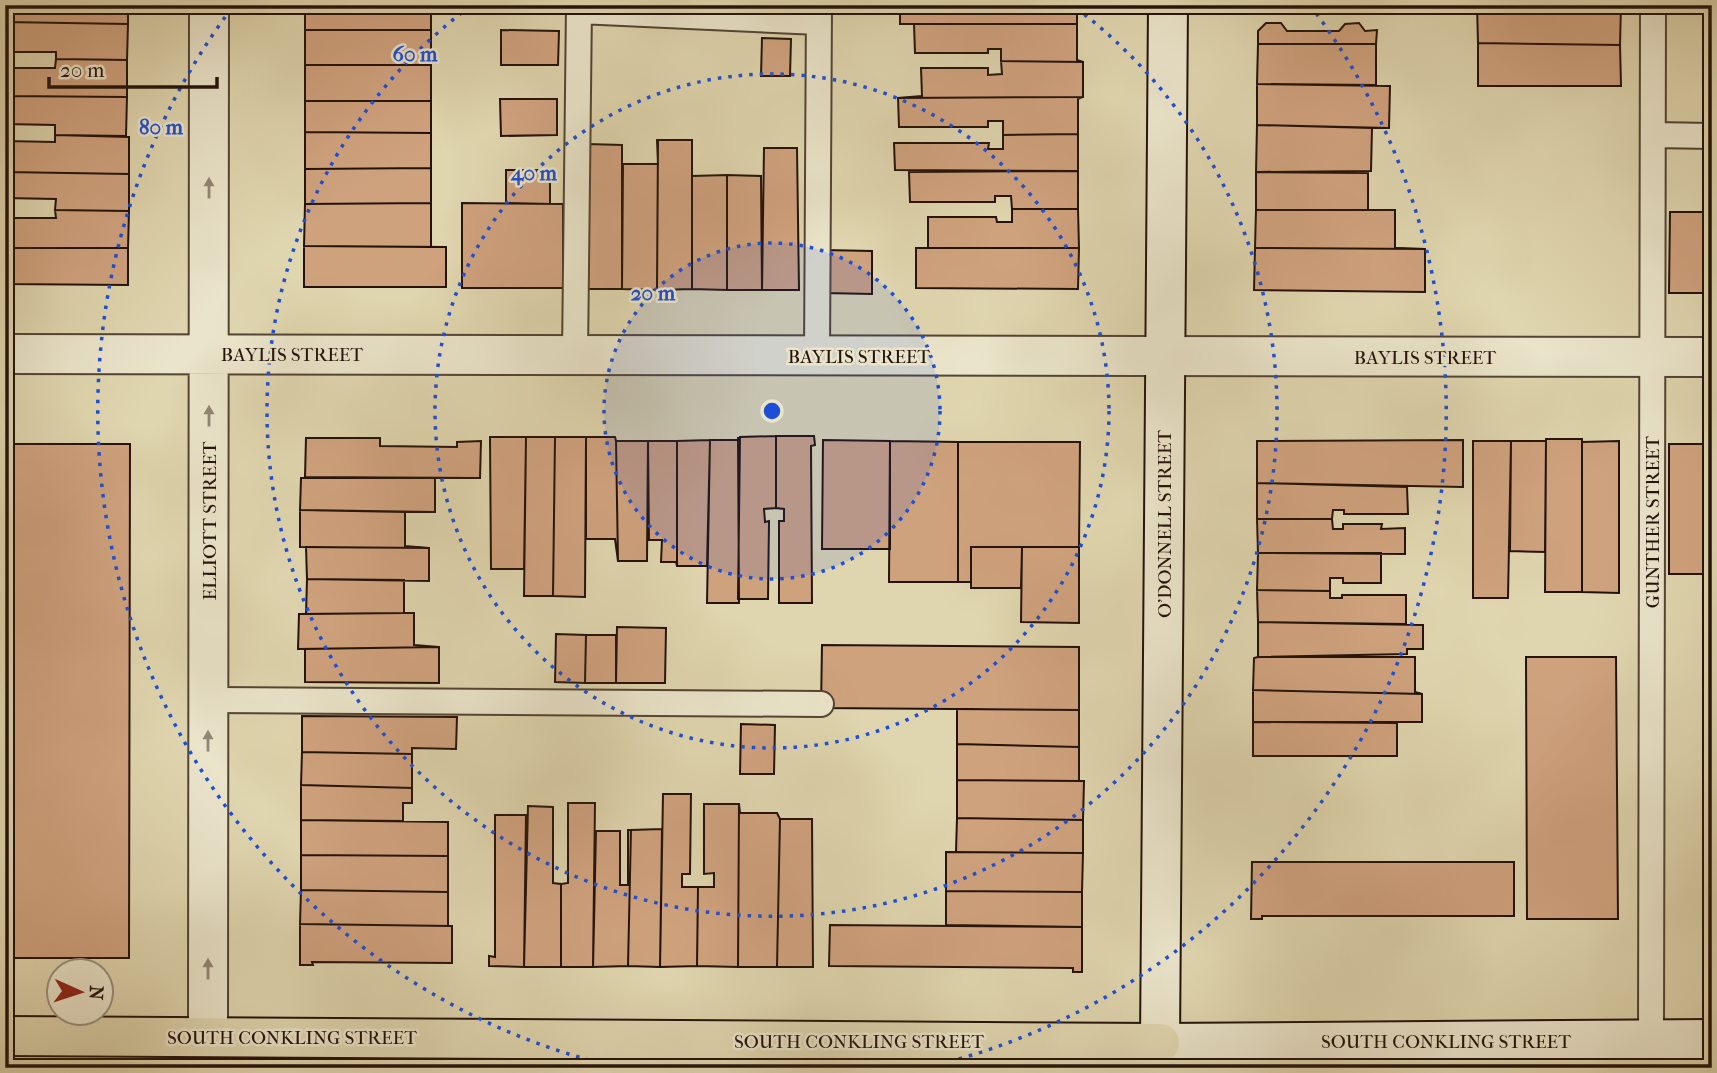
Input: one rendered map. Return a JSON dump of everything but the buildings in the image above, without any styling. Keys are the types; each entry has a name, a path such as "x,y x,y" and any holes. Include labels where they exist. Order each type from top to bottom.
{"main road":[{"name":"SOUTH CONKLING STREET","path":"5,1036 208,1037 1161,1060"}],"street":[{"name":"ELLIOTT STREET","path":"208,1037 209,5"},
{"name":"O'DONNELL STREET","path":"1161,1060 1168,5"},
{"name":"BAYLIS STREET","path":"5,354 1712,357"},
{"name":"SOUTH CONKLING STREET","path":"1161,1060 1651,1039 1712,1039"}],"lane":[{"name":"GUNTHER STREET","path":"1651,1039 1653,5"},
{"path":"575,355 579,8 819,14 817,356"},
{"path":"1653,135 1712,136"},
{"path":"209,700 821,704"}]}
